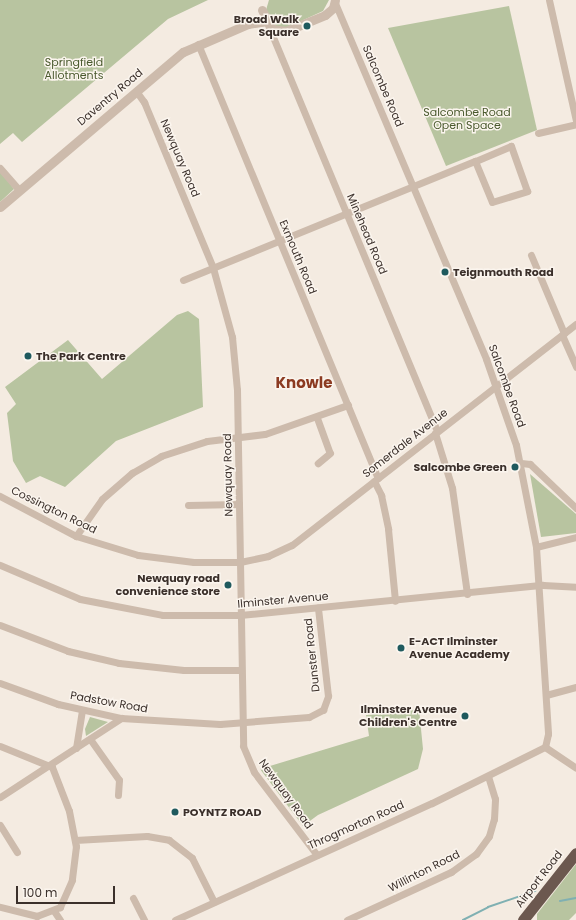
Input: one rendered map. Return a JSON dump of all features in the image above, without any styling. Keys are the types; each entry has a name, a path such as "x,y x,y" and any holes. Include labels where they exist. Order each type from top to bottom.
{"highway":[{"name":"Airport Road","path":"523,920 576,853"}],"street":[{"path":"263,0 262,10 267,23 276,31 286,31"},
{"path":"538,132 576,123 549,0"},
{"path":"325,15 335,1"},
{"name":"Salcombe Road","path":"335,1 496,386 521,463 536,548 548,734 545,747"},
{"name":"Daventry Road","path":"248,24 262,10"},
{"path":"277,46 277,37 286,31 325,15 335,14 342,18"},
{"name":"Daventry Road","path":"0,207 136,91 198,44 248,24 267,23"},
{"name":"Minehead Road","path":"267,23 436,432 452,488 467,594"},
{"name":"Exmouth Road","path":"198,44 348,405 376,480 381,495 388,529 395,601"},
{"name":"Newquay Road","path":"136,91 150,115 213,268 232,336 238,438 243,746 254,772 317,855"},
{"path":"184,280 346,212 510,146 526,191 492,202 475,161"},
{"path":"0,168 19,190"},
{"path":"532,255 576,367"},
{"name":"Somerdale Avenue","path":"240,562 268,556 292,545 576,324"},
{"path":"76,536 102,499 146,464 197,443 265,434 317,418 348,405"},
{"path":"317,418 330,453 318,463"},
{"path":"521,463 530,464 576,508"},
{"name":"Cossington Road","path":"0,496 76,536 155,558 240,562"},
{"path":"188,504 239,504"},
{"path":"536,548 576,536"},
{"name":"Ilminster Avenue","path":"0,565 64,593 126,610 163,614 240,615 539,586 576,587"},
{"name":"Dunster Road","path":"242,724 309,717 323,710 328,696 318,608"},
{"path":"0,626 68,651 119,663 184,670 241,670"},
{"name":"Padstow Road","path":"0,683 82,710 120,718 166,723 242,724"},
{"path":"546,695 576,687"},
{"path":"76,748 82,710"},
{"path":"0,797 120,718"},
{"path":"90,739 119,780 118,795"},
{"path":"0,746 48,766 60,783 75,840 69,891 54,911 37,916 0,908"},
{"path":"545,747 576,768"},
{"name":"Throgmorton Road","path":"175,920 488,776 545,747"},
{"name":"Willinton Road","path":"347,920 451,872 476,854 489,836 494,819 494,800 488,776"},
{"path":"0,825 17,852"},
{"path":"75,840 147,836 169,840 192,858 214,902"},
{"path":"133,898 144,920"},
{"path":"54,911 60,920"}],"green space":[{"name":"Springfield Allotments","path":"0,0 208,0 168,19 22,142 13,133 0,144"},
{"path":"269,0 329,0 323,11 288,27 276,27 266,10"},
{"name":"Salcombe Road Open Space","path":"509,6 537,130 446,166 388,28"},
{"path":"0,171 14,189 0,202"},
{"path":"188,311 199,319 203,407 116,441 65,487 40,476 26,483 13,461 7,413 16,404 5,387 68,340 102,379 177,315"},
{"path":"530,474 576,514 576,533 541,537"},
{"path":"419,709 423,749 418,769 318,815 303,826 260,769 369,736 366,715"},
{"path":"90,717 108,722 86,736 85,729"},
{"path":"576,864 576,913 569,920 537,920 537,914"}],"waterway":[{"path":"463,920 488,907 535,891"},
{"path":"560,901 576,898"}],"place":[{"name":"Broad Walk Square","path":"307,26"},
{"name":"Teignmouth Road","path":"445,272"},
{"name":"The Park Centre","path":"28,356"},
{"name":"Salcombe Green","path":"515,467"},
{"name":"Newquay road convenience store","path":"228,585"},
{"name":"E-ACT Ilminster Avenue Academy","path":"401,648"},
{"name":"Ilminster Avenue Children's Centre","path":"465,716"},
{"name":"POYNTZ ROAD","path":"175,812"}],"district":[{"name":"Knowle","path":"304,383"}]}
